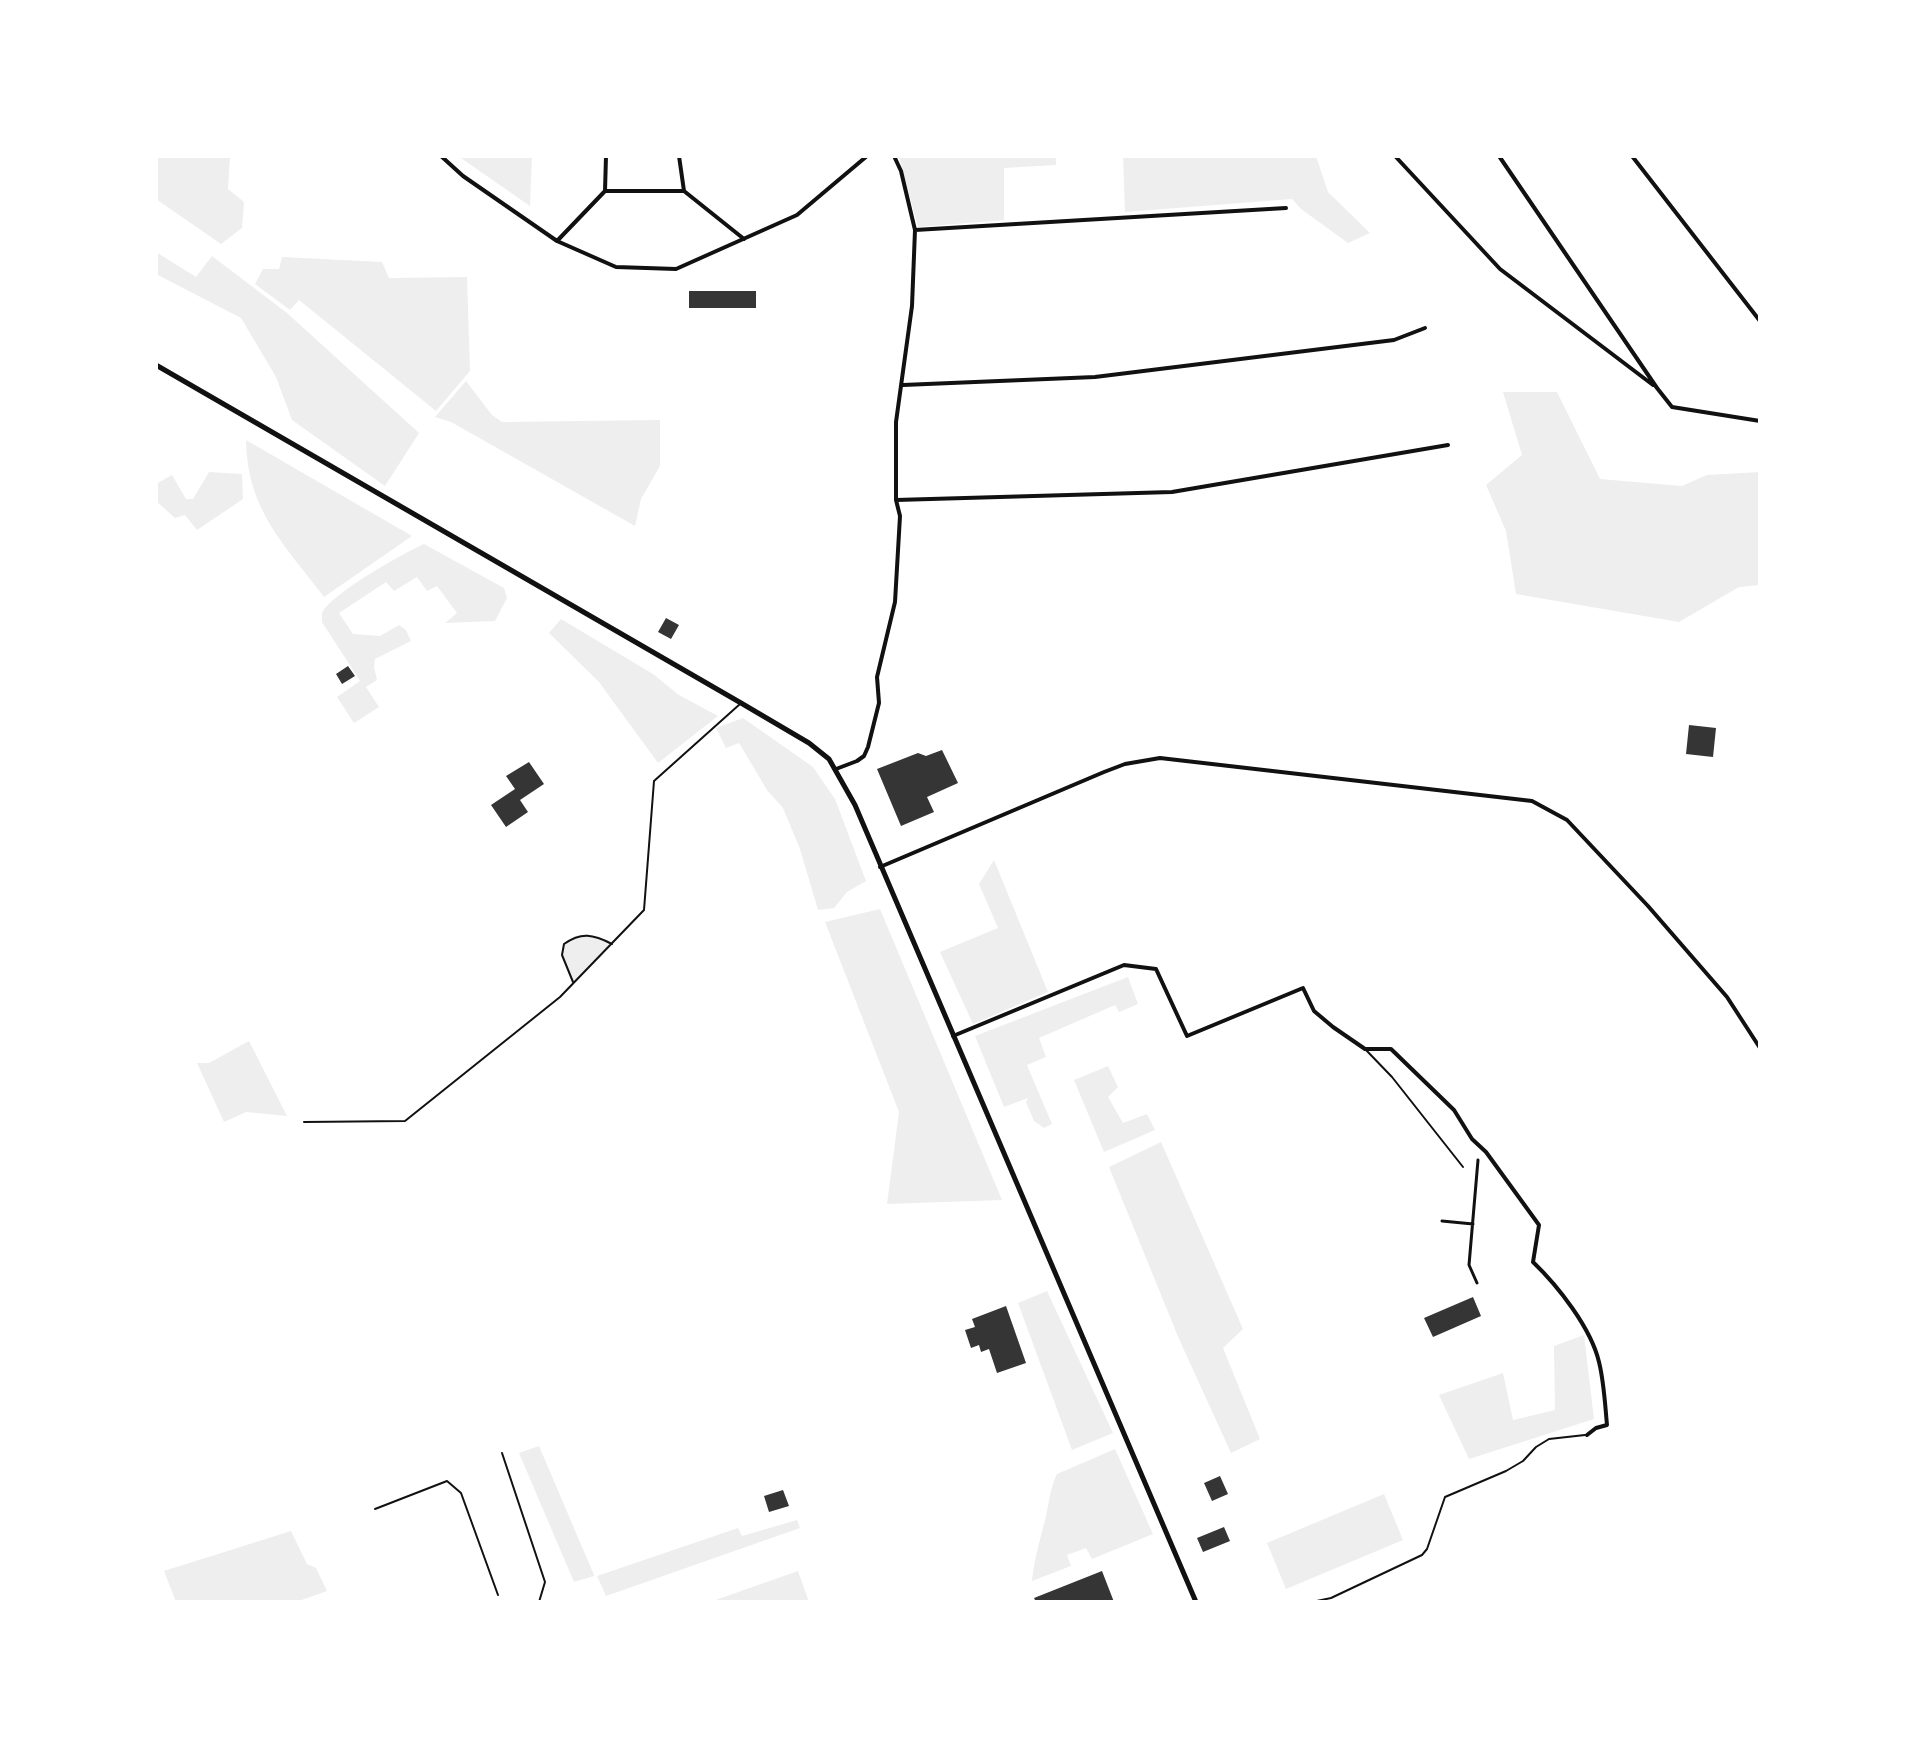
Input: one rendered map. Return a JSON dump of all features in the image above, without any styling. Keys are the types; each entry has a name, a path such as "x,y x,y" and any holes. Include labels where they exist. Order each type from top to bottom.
{"street":[{"path":"441,156 463,176 557,241 616,267 676,269 797,215 867,156"},
{"path":"557,241 605,191 606,156"},
{"path":"679,156 684,191"},
{"path":"836,769 864,756 876,720 880,694 877,677 895,602 900,516 896,500 896,422 915,275 915,230 901,171 894,156"},
{"path":"1395,156 1500,269 1657,388"},
{"path":"1499,156 1672,407 1760,421"},
{"path":"1632,156 1760,321"},
{"path":"605,191 684,191 744,239"},
{"path":"915,230 1286,208"},
{"path":"903,385 1095,377 1394,340 1425,328"},
{"path":"156,365 741,703 819,750 836,769 1196,1602"},
{"path":"896,500 1172,492 1448,445"},
{"path":"880,867 1104,772 1146,759 1176,758 1532,801 1567,820 1648,906 1727,997 1760,1048"},
{"path":"953,1036 1124,965 1156,969 1187,1036 1303,988 1314,1011 1365,1049 1391,1049 1454,1110 1472,1139 1486,1152 1539,1225 1533,1262 1550,1279 1586,1332 1599,1361 1607,1425 1587,1435"},
{"path":"1477,1283 1469,1265 1478,1160"},
{"path":"1442,1221 1473,1224"}],"lane":[{"path":"304,1122 405,1121 560,997 644,910 654,781 741,703"},
{"path":"574,983 562,955 564,944 575,936 587,934 612,944"},
{"path":"1365,1049 1392,1077 1463,1167"},
{"path":"1312,1602 1331,1598 1422,1555 1427,1549 1445,1497 1506,1471 1549,1439 1587,1435"},
{"path":"502,1453 545,1582 539,1602"},
{"path":"375,1509 447,1481 461,1493 498,1595"}],"shaded area":[{"path":"156,156 230,156 228,189 244,202 242,228 221,244 156,199"},
{"path":"458,156 532,156 530,206"},
{"path":"899,156 1056,156 1056,165 1004,168 1004,220 918,227"},
{"path":"1316,156 1328,192 1370,233 1348,243 1292,199 1125,212 1123,157"},
{"path":"156,252 196,277 212,256 287,313 419,433 385,486 292,420 276,377 241,318 156,274"},
{"path":"282,257 382,262 389,278 467,277 470,371 436,411 299,300 290,310 255,284 263,269 279,269"},
{"path":"466,381 492,415 502,422 660,420 660,466 641,499 635,526 451,422 435,417"},
{"path":"1503,392 1557,392 1600,479 1682,486 1707,475 1760,472 1760,585 1739,587 1679,622 1516,594 1506,531 1486,485 1522,455"},
{"path":"246,440 412,536 324,597 270,525 253,487"},
{"path":"209,472 242,474 243,499 197,530 185,515 175,518 156,501 156,484 172,475 186,499 193,499"},
{"path":"424,544 504,588 507,598 495,621 445,623 457,613 437,586 427,591 417,577 394,591 386,582 339,613 353,634 380,636 399,625 406,630 411,641 375,659 377,680 366,687 379,707 354,723 337,697 360,681 322,622 322,613 353,585"},
{"path":"561,619 653,674 679,695 718,716 658,763 599,682 549,633"},
{"path":"743,718 813,767 835,799 866,881 847,892 834,908 818,910 800,849 783,808 767,790 739,743 726,748 716,728"},
{"path":"994,860 1048,992 973,1024 940,952 998,928 979,884"},
{"path":"880,909 1002,1200 887,1204 899,1112 825,922"},
{"path":"587,934 612,944 574,983 562,955 564,944 575,936"},
{"path":"1128,977 1138,1004 1119,1012 1115,1005 1039,1038 1046,1057 1027,1065 1052,1124 1044,1128 1034,1121 1026,1102 1028,1098 1004,1107 975,1036"},
{"path":"249,1041 287,1116 246,1112 224,1122 197,1063 209,1063"},
{"path":"1108,1066 1118,1087 1108,1097 1123,1123 1147,1114 1155,1130 1104,1152 1074,1080"},
{"path":"1161,1142 1243,1329 1223,1348 1260,1439 1231,1453 1179,1339 1109,1167"},
{"path":"1047,1291 1113,1433 1072,1450 1018,1303"},
{"path":"1584,1335 1594,1419 1469,1459 1439,1395 1503,1373 1513,1420 1555,1410 1554,1346"},
{"path":"539,1446 594,1576 574,1582 519,1453"},
{"path":"1115,1449 1153,1534 1092,1559 1086,1548 1067,1555 1071,1566 1032,1581 1057,1474"},
{"path":"1384,1494 1403,1540 1286,1589 1267,1543"},
{"path":"797,1520 800,1528 606,1596 597,1576 738,1528 742,1536"},
{"path":"291,1531 307,1564 316,1568 327,1591 296,1602 176,1602 164,1571"},
{"path":"798,1571 809,1602 710,1602"}],"building":[{"path":"689,291 756,291 756,308 689,308"},
{"path":"666,618 679,625 671,639 658,632"},
{"path":"348,666 355,676 342,684 336,674"},
{"path":"1689,725 1716,728 1713,757 1686,754"},
{"path":"942,750 958,783 927,797 934,812 901,826 877,769 918,753 926,756"},
{"path":"529,762 544,784 520,800 528,812 506,827 491,805 515,789 506,776"},
{"path":"1473,1297 1481,1316 1433,1337 1424,1318"},
{"path":"1006,1306 1026,1363 997,1373 989,1349 981,1352 979,1345 971,1348 965,1330 975,1327 972,1319"},
{"path":"1220,1476 1228,1494 1212,1501 1204,1483"},
{"path":"783,1490 789,1506 769,1512 764,1496"},
{"path":"1224,1527 1230,1541 1203,1552 1197,1538"},
{"path":"1102,1571 1114,1602 1036,1602 1034,1598"}]}
